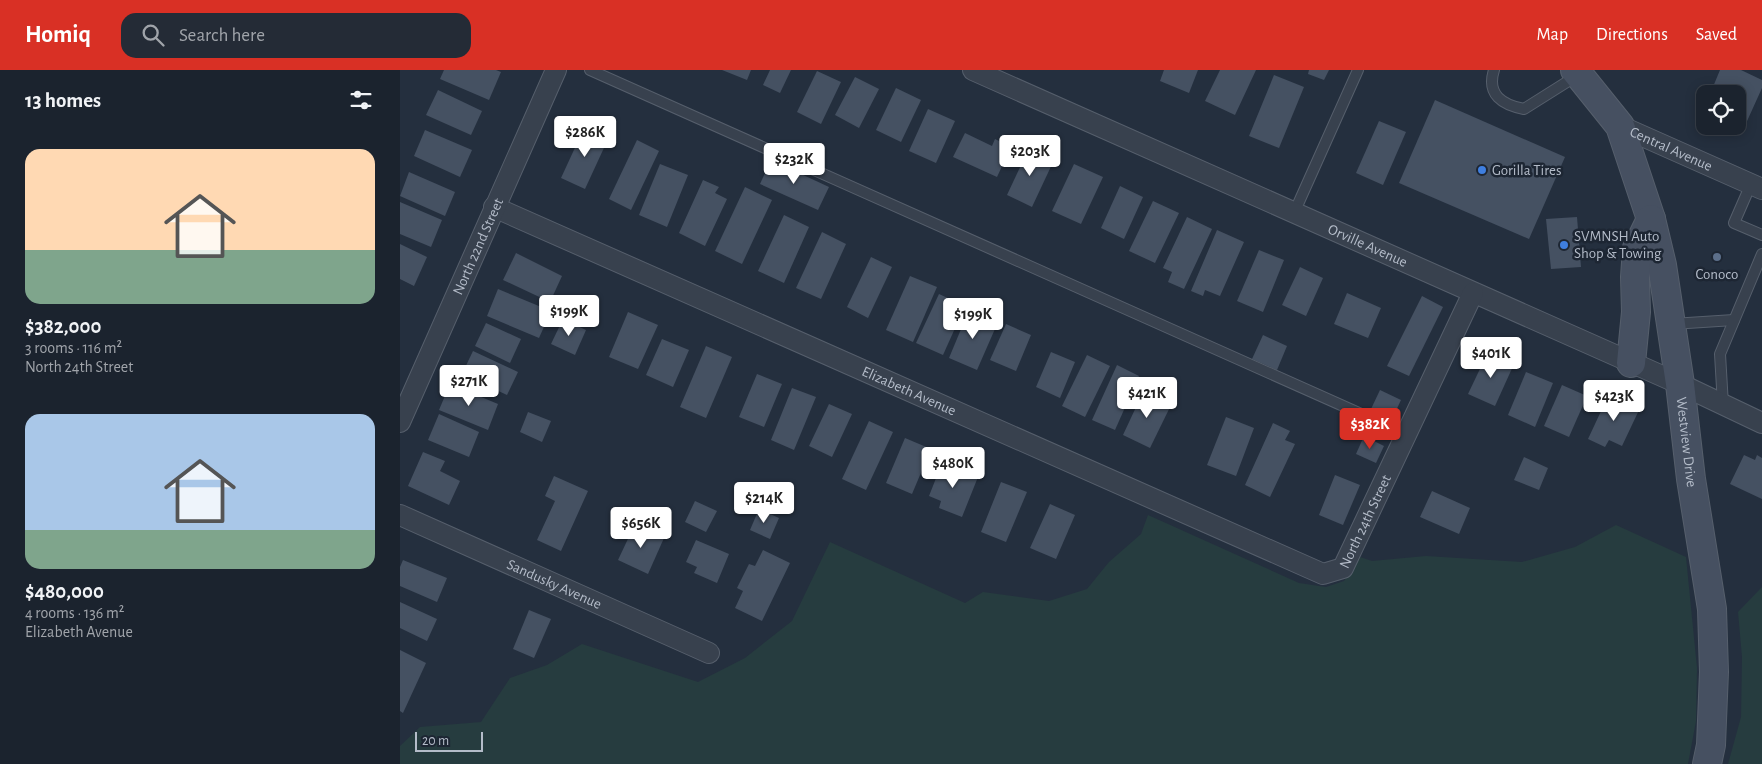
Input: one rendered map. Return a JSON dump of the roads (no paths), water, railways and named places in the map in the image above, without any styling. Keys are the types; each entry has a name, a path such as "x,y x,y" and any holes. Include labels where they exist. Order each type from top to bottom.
{"main road":[{"name":"Central Avenue","path":"1576,72 1620,126"},
{"name":"Westview Drive","path":"1620,126 1651,219 1662,265 1680,384 1691,479 1712,609 1714,672 1711,744 1707,764"},
{"path":"1631,362 1636,312 1635,278 1637,248 1651,219"}],"street":[{"name":"North 22nd Street","path":"400,422 556,70"},
{"name":"Orville Avenue","path":"973,70 1631,362 1762,423"},
{"name":"Central Avenue","path":"1620,126 1756,186"},
{"name":"Elizabeth Avenue","path":"494,207 1323,574"},
{"name":"North 24th Street","path":"1323,574 1343,568 1473,293"},
{"name":"Sandusky Avenue","path":"400,516 709,653"}],"lane":[{"path":"590,70 1406,434"},
{"path":"1294,213 1358,70"},
{"path":"1494,70 1492,86 1495,94 1502,102 1524,109 1576,72"},
{"path":"1756,186 1734,223 1762,235"},
{"path":"1723,404 1720,354 1762,254"},
{"path":"1671,324 1734,320"}],"place":[{"name":"Gorilla Tires","path":"1482,170"},
{"name":"SVMNSH Auto Shop & Towing","path":"1564,245"},
{"name":"Conoco","path":"1717,257"}]}
